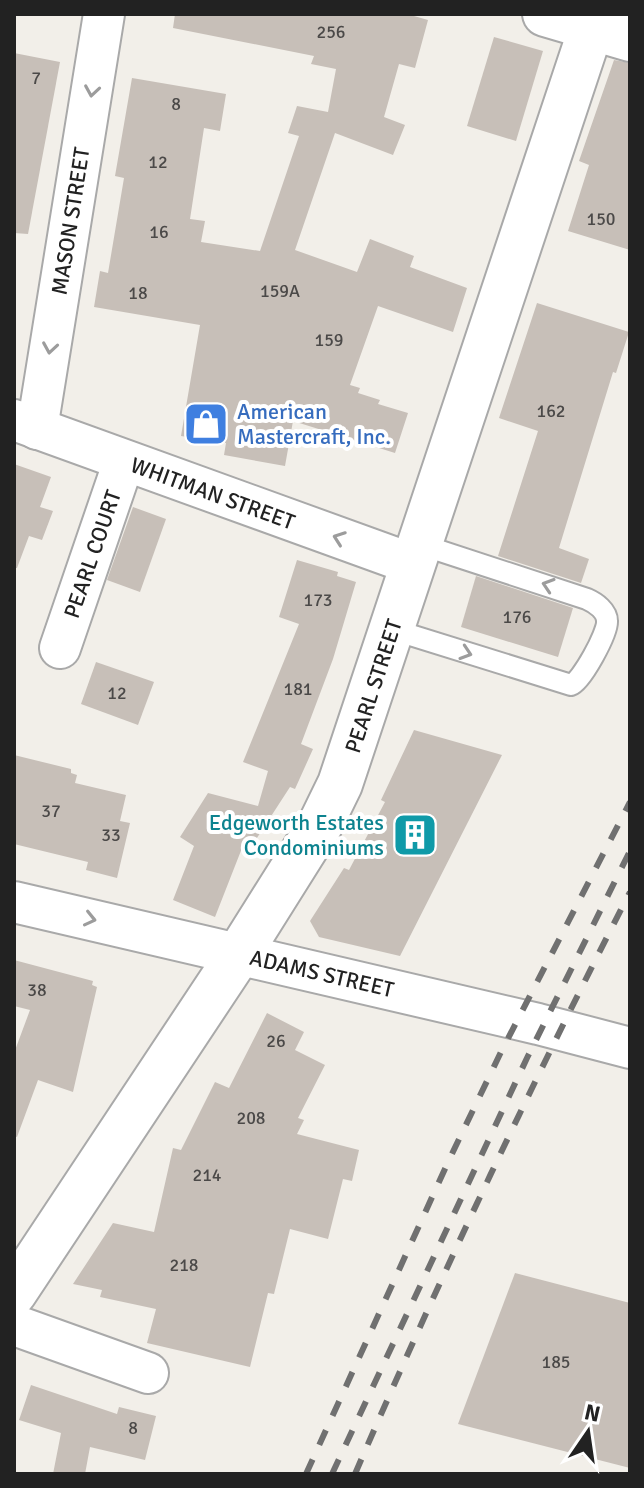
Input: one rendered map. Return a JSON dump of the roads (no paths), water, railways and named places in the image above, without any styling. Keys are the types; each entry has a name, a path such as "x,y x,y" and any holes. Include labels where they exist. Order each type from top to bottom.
{"street":[{"name":"MASON STREET","path":"25,424 104,14"},
{"path":"545,14 606,27"},
{"name":"PEARL STREET","path":"14,1293 239,954 320,825 340,784 416,554 606,27"},
{"name":"WHITMAN STREET","path":"25,424 124,461 416,554"},
{"name":"PEARL COURT","path":"60,648 124,461"},
{"name":"ADAMS STREET","path":"14,902 630,1048"},
{"path":"14,1325 148,1373"}],"lane":[{"path":"391,629 565,685 578,682 605,632 605,613 587,599 416,554"}],"railway":[{"path":"306,1474 501,1052 630,802"},
{"path":"332,1474 527,1058 630,851"},
{"path":"355,1474 488,1181 630,892"}],"place":[{"name":"American Mastercraft, Inc.","path":"206,424"},
{"name":"Edgeworth Estates Condominiums","path":"415,835"}]}
